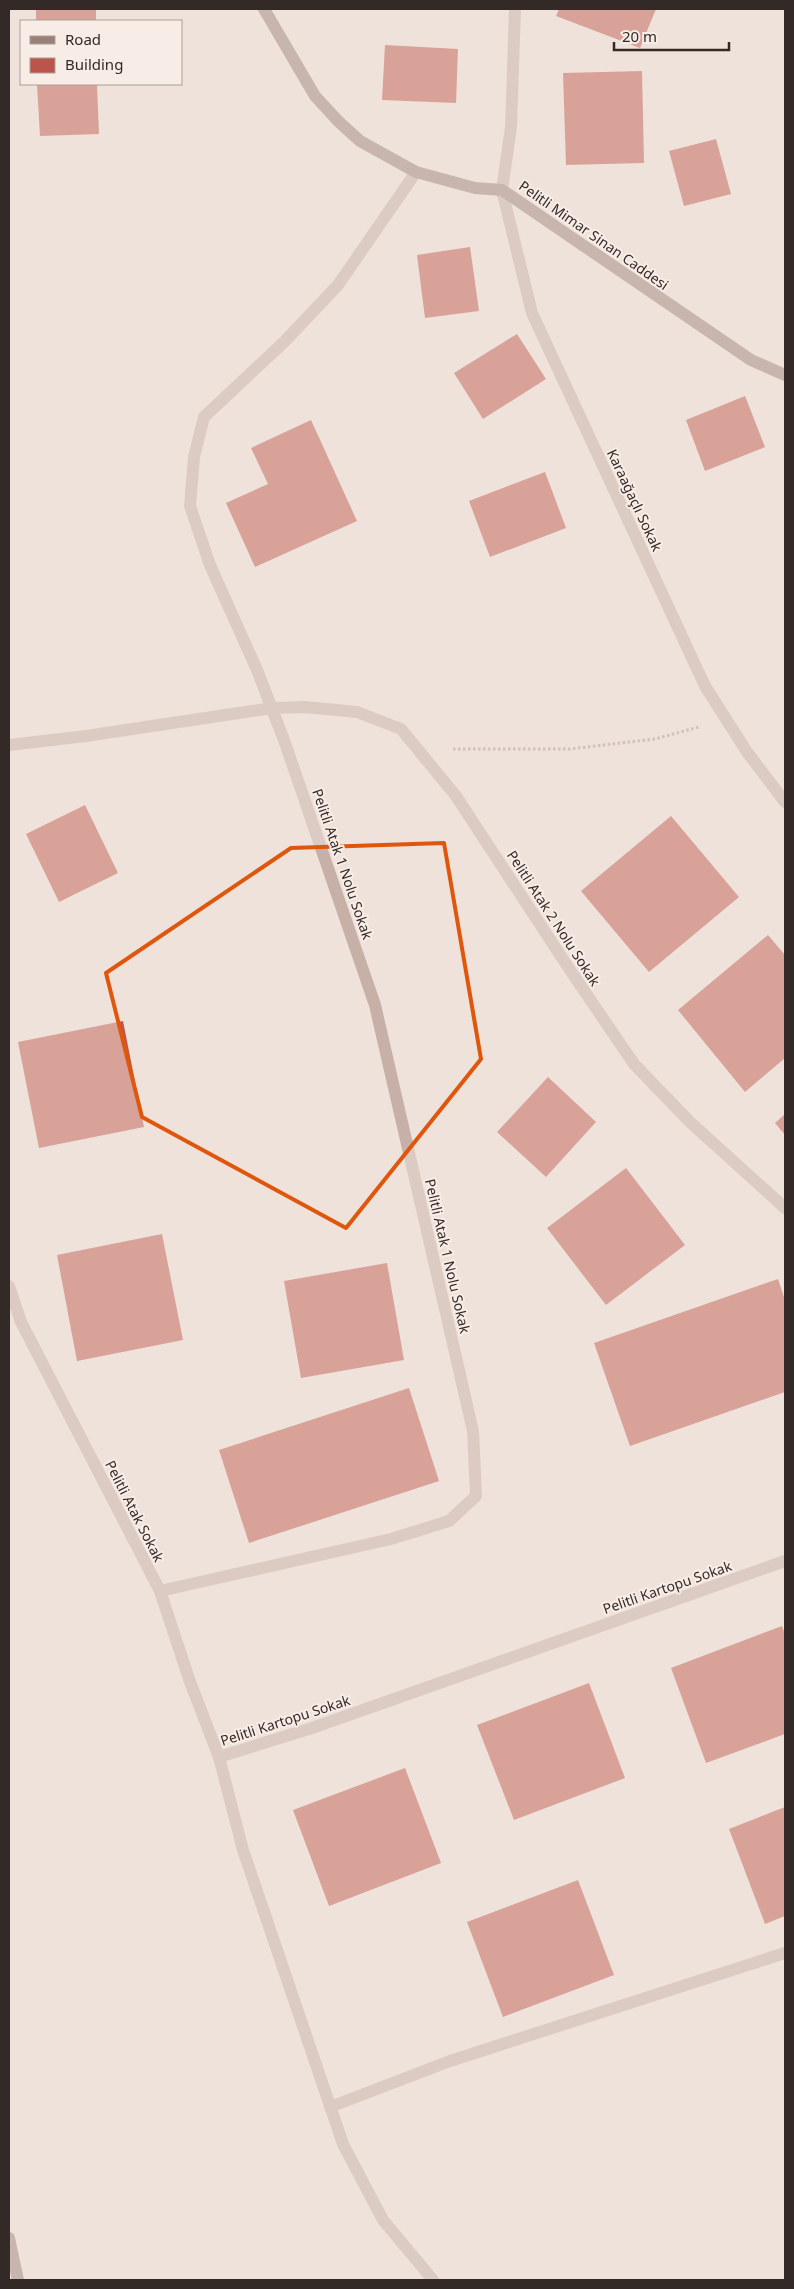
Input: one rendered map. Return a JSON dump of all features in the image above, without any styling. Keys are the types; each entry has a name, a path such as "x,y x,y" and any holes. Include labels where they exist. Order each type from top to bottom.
{"street":[{"name":"Pelitli Mimar Sinan Caddesi","path":"264,9 315,96 338,121 360,140 416,172 475,188 502,190 751,360 785,375"},
{"path":"502,190 510,127 515,9"},
{"name":"Pelitli Atak 1 Nolu Sokak","path":"160,1592 391,1539 449,1521 476,1496 473,1431 375,1005 258,670 210,565 190,506 194,457 204,417 284,342 338,285 416,172"},
{"name":"Karaağaçlı Sokak","path":"502,190 532,313 705,686 747,752 785,802"},
{"path":"9,745 86,736 272,708"},
{"name":"Pelitli Atak 2 Nolu Sokak","path":"272,708 305,708 357,712 401,729 456,796 634,1064 690,1122 785,1208"},
{"name":"Pelitli Atak Sokak","path":"9,1286 21,1322 160,1592 188,1679 219,1757"},
{"name":"Pelitli Kartopu Sokak","path":"433,2280 383,2220 343,2144 244,1850 219,1757 312,1728 785,1562"},
{"path":"330,2106 450,2060 785,1953"},
{"path":"9,2238 18,2280"}],"path":[{"path":"418,748 570,749 655,739 727,720"}],"highlighted area":[{"path":"444,843 481,1059 346,1228 142,1117 106,973 291,848"}],"building":[{"path":"36,9 96,9 96,20 36,20"},
{"path":"559,9 656,9 640,48 556,16"},
{"path":"385,45 458,49 456,103 382,100"},
{"path":"642,71 644,163 566,165 563,73"},
{"path":"37,85 97,85 99,134 40,136"},
{"path":"716,139 731,194 684,206 669,151"},
{"path":"470,247 479,311 425,318 417,255"},
{"path":"517,334 546,379 483,419 454,373"},
{"path":"745,396 765,447 705,471 686,420"},
{"path":"311,420 357,521 255,567 226,503 268,484 251,448"},
{"path":"545,472 566,528 490,557 469,501"},
{"path":"85,805 118,873 59,902 26,834"},
{"path":"671,816 739,897 649,972 581,891"},
{"path":"768,935 785,955 785,1058 745,1092 678,1010"},
{"path":"123,1021 144,1127 39,1148 18,1042"},
{"path":"548,1077 596,1122 546,1177 497,1132"},
{"path":"785,1114 785,1135 775,1123"},
{"path":"626,1168 685,1245 606,1305 547,1228"},
{"path":"162,1234 183,1340 77,1361 57,1255"},
{"path":"387,1263 404,1360 301,1378 284,1281"},
{"path":"778,1279 785,1300 785,1392 630,1446 594,1343"},
{"path":"409,1388 439,1481 249,1543 219,1450"},
{"path":"782,1626 785,1634 785,1734 706,1763 671,1668"},
{"path":"589,1683 625,1778 514,1820 477,1725"},
{"path":"405,1768 441,1863 329,1906 293,1810"},
{"path":"785,1807 785,1916 765,1924 729,1829"},
{"path":"578,1880 614,1975 503,2017 467,1922"}]}
